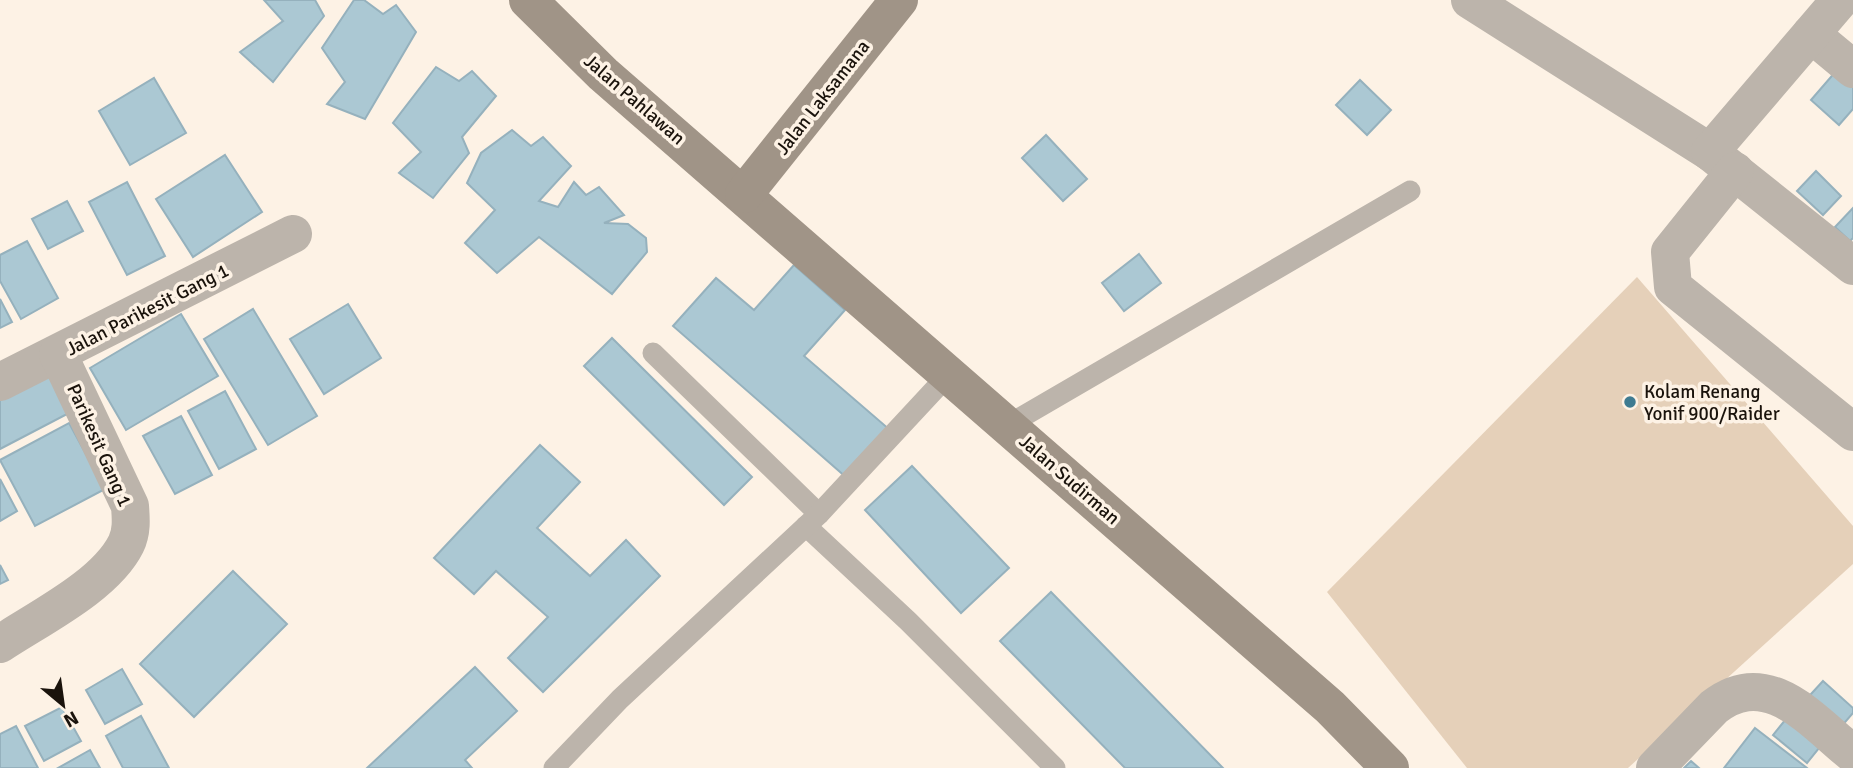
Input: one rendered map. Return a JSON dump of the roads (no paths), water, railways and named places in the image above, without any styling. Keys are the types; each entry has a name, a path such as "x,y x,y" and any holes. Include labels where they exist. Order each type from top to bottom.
{"main road":[{"name":"Jalan Pahlawan","path":"528,0 603,74 744,194"},
{"name":"Jalan Laksamana","path":"744,194 899,0"},
{"name":"Jalan Sudirman","path":"744,194 1330,707 1390,768"}],"street":[{"path":"1470,0 1723,161 1853,266"},
{"path":"1840,0 1811,34 1723,161 1670,252 1673,287 1853,432"},
{"path":"1811,34 1853,69"},
{"name":"Jalan Parikesit Gang 1","path":"0,382 293,234"},
{"name":"Parikesit Gang 1","path":"0,644 94,580 127,542 131,524 130,506 58,354"},
{"path":"1655,768 1725,698 1751,691 1768,693 1791,702 1853,754"}],"lane":[{"path":"1008,425 1409,191"},
{"path":"653,353 908,621 1055,768"},
{"path":"554,768 620,699 813,520 950,373"}],"place":[{"name":"Kolam Renang Yonif 900/Raider","path":"1630,402"}]}
